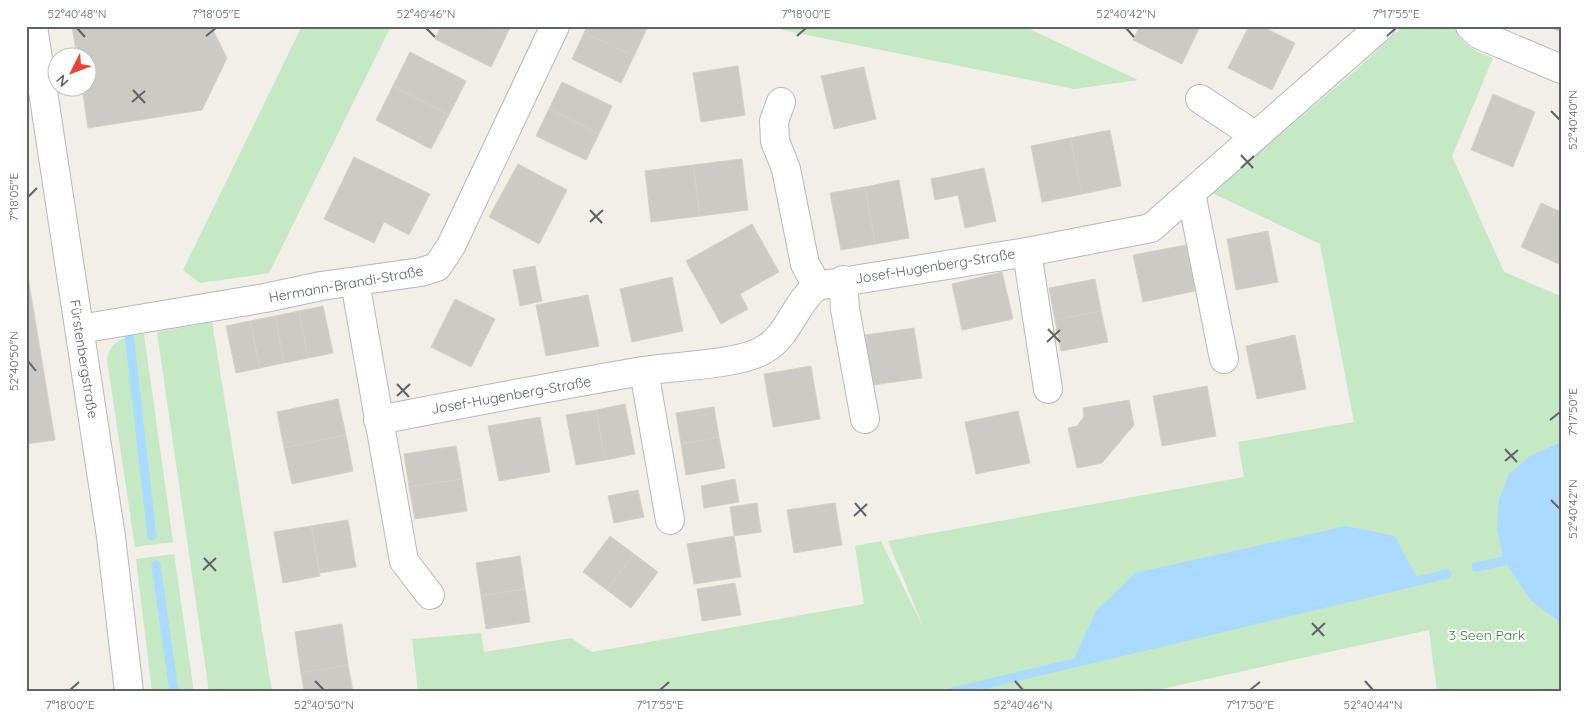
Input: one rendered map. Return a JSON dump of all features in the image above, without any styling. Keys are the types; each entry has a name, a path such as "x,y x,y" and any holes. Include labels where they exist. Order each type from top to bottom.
{"street":[{"name":"Fürstenbergstraße","path":"33,26 112,537 129,692"},
{"name":"Hermann-Brandi-Straße","path":"80,329 421,272 437,267 451,246 555,26"},
{"name":"Josef-Hugenberg-Straße","path":"378,420 644,371 750,357 766,349 780,336 804,296 817,286 843,280 1027,252 1151,228 1254,135 1381,26"},
{"path":"1470,26 1478,34 1561,69"},
{"path":"1200,98 1254,135"},
{"path":"782,102 774,121 775,141 786,169 805,264 817,286"},
{"path":"1191,193 1224,359"},
{"name":"Josef-Hugenberg-Straße","path":"1027,252 1048,389"},
{"name":"Josef-Hugenberg-Straße","path":"843,280 845,309 864,419"},
{"path":"354,282 404,561 430,595"},
{"path":"644,371 670,520"}],"green space":[{"path":"302,26 391,26 269,273 200,283 183,270"},
{"path":"781,26 1023,26 1138,80 1074,89 782,30"},
{"name":"3 Seen Park","path":"1403,26 1454,26 1457,33 1469,47 1493,58 1452,156 1504,272 1561,296 1561,442 1531,455 1504,561 1531,601 1561,623 1561,692 1437,692 1429,630 1148,692 418,692 412,639 481,633 484,652 571,638 592,652 864,604 855,546 881,541 924,629 888,541 1244,477 1238,442 1354,422 1320,244 1212,193 1356,70"},
{"path":"212,322 272,692 209,692 157,332"},
{"path":"144,334 173,542 135,547 107,360 115,343 125,338"},
{"path":"174,554 194,692 152,692 136,559"}],"water":[{"path":"1561,442 1561,623 1531,601 1504,561 1497,529 1499,499 1509,474 1531,455"},
{"path":"1346,526 1395,536 1418,580 1072,663 1096,611 1135,573"}],"building":[{"path":"72,26 211,26 227,58 202,110 88,128 84,98 98,98 98,48 75,48"},
{"path":"441,26 492,26 507,34 491,67 435,39"},
{"path":"492,26 511,26 507,34"},
{"path":"587,26 643,26 647,28 634,56 584,33"},
{"path":"1140,26 1200,26 1182,64 1133,40"},
{"path":"1249,26 1261,26 1295,43 1272,90 1228,68"},
{"path":"1547,26 1561,26 1561,32"},
{"path":"584,33 634,56 621,83 572,59"},
{"path":"410,52 466,81 449,115 393,86"},
{"path":"738,66 745,115 701,122 693,73"},
{"path":"864,67 876,119 834,129 821,76"},
{"path":"562,82 612,106 599,134 549,109"},
{"path":"393,86 449,115 431,149 376,120"},
{"path":"1493,94 1535,112 1513,167 1471,150"},
{"path":"549,109 599,134 586,160 536,136"},
{"path":"1110,130 1121,186 1082,194 1070,138"},
{"path":"1070,138 1082,194 1042,202 1031,146"},
{"path":"354,157 430,194 409,235 384,222 374,243 324,219"},
{"path":"742,159 748,210 700,216 693,165"},
{"path":"518,164 567,190 539,244 489,217"},
{"path":"693,165 700,216 651,222 645,171"},
{"path":"984,168 996,221 965,228 958,195 935,200 931,179"},
{"path":"899,180 909,238 875,244 865,187"},
{"path":"865,187 875,244 841,250 830,193"},
{"path":"1541,203 1561,212 1561,265 1521,247"},
{"path":"752,224 779,272 740,294 748,309 721,324 686,261"},
{"path":"1268,231 1278,282 1236,290 1227,239"},
{"path":"1186,245 1195,291 1143,302 1133,255"},
{"path":"26,265 55,440 26,444"},
{"path":"535,266 542,301 520,306 513,270"},
{"path":"1002,272 1013,319 962,330 952,284"},
{"path":"672,277 683,331 632,342 620,289"},
{"path":"1095,279 1101,311 1055,320 1049,288"},
{"path":"588,295 599,346 546,356 536,305"},
{"path":"455,299 495,319 471,367 431,347"},
{"path":"323,306 333,353 308,358 299,311"},
{"path":"299,311 308,358 284,363 275,316"},
{"path":"1101,311 1108,342 1061,351 1055,320"},
{"path":"275,316 284,363 260,368 250,321"},
{"path":"250,321 260,368 236,373 226,326"},
{"path":"914,328 922,378 873,385 865,335"},
{"path":"1295,335 1306,389 1257,399 1246,346"},
{"path":"811,366 820,419 773,427 764,374"},
{"path":"1207,386 1216,436 1162,446 1153,396"},
{"path":"338,399 346,435 284,448 277,412"},
{"path":"1129,400 1134,425 1102,463 1077,468 1068,428 1077,426 1084,417 1083,408"},
{"path":"625,404 635,454 605,460 596,410"},
{"path":"714,407 719,437 681,444 676,413"},
{"path":"596,410 605,460 576,465 566,415"},
{"path":"1018,411 1030,463 976,474 965,422"},
{"path":"540,417 550,472 499,481 488,426"},
{"path":"346,435 353,471 292,484 284,448"},
{"path":"719,437 725,468 686,475 681,444"},
{"path":"456,446 462,479 409,487 404,454"},
{"path":"462,479 467,511 415,519 409,487"},
{"path":"735,479 739,502 704,508 701,486"},
{"path":"638,490 644,517 614,523 608,496"},
{"path":"757,503 761,532 734,536 730,507"},
{"path":"835,503 842,545 794,553 787,510"},
{"path":"348,520 356,567 320,573 311,526"},
{"path":"311,526 320,576 283,583 274,532"},
{"path":"610,536 634,554 607,590 583,572"},
{"path":"734,536 741,577 694,584 687,544"},
{"path":"634,554 658,572 631,608 607,590"},
{"path":"520,556 525,589 481,596 476,563"},
{"path":"735,583 741,615 702,621 697,589"},
{"path":"525,589 530,622 486,629 481,596"},
{"path":"342,624 348,665 301,673 295,632"},
{"path":"348,665 353,692 304,692 301,673"}],"waterway":[{"path":"128,325 152,536"},
{"path":"1476,567 1504,561"},
{"path":"156,565 174,692"},
{"path":"953,692 1447,574"}]}
